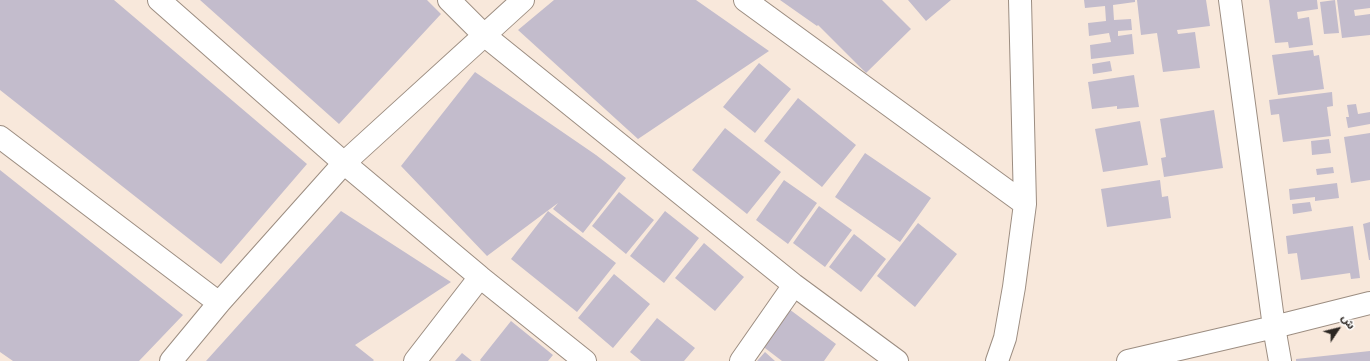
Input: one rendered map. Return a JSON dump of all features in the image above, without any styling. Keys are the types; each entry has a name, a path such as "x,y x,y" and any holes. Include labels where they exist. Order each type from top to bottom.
{"street":[{"path":"159,0 344,163 480,277 584,361"},
{"path":"449,0 484,35 794,285 896,361"},
{"path":"171,361 219,303 344,163 523,0"},
{"path":"744,0 1025,204"},
{"path":"997,361 1005,338 1014,287 1025,204 1020,0"},
{"path":"1230,0 1274,328 1280,361"},
{"path":"0,137 219,303"},
{"path":"415,361 480,277"},
{"path":"741,361 794,285"},
{"path":"1128,361 1274,328 1370,303"}],"building":[{"path":"0,0 114,0 307,164 221,264 0,90"},
{"path":"200,0 427,0 441,14 339,124"},
{"path":"554,0 696,0 769,51 638,139 518,30"},
{"path":"780,0 882,0 911,29 866,73 818,25 817,26"},
{"path":"908,0 951,0 926,21"},
{"path":"1084,0 1135,0 1135,2 1113,5 1114,20 1131,19 1132,30 1118,31 1118,36 1132,34 1134,54 1091,59 1090,45 1111,42 1109,33 1089,36 1088,23 1106,21 1105,6 1085,8"},
{"path":"1137,0 1206,0 1210,26 1177,30 1178,34 1195,32 1200,68 1163,72 1157,33 1141,35"},
{"path":"1269,0 1317,0 1318,9 1297,12 1298,19 1309,17 1313,45 1289,48 1288,42 1275,43"},
{"path":"1335,0 1339,33 1324,34 1320,2"},
{"path":"1337,0 1370,0 1370,8 1354,10 1355,16 1370,14 1370,35 1342,38"},
{"path":"1313,50 1314,56 1319,55 1324,89 1278,95 1272,55"},
{"path":"1110,61 1112,71 1093,74 1092,64"},
{"path":"759,63 791,89 755,133 723,107"},
{"path":"475,72 596,155 626,178 583,233 553,209 558,203 487,256 401,166"},
{"path":"1134,75 1139,107 1117,109 1117,106 1092,109 1088,82"},
{"path":"1332,92 1333,106 1327,107 1331,136 1283,142 1279,114 1271,115 1269,100"},
{"path":"798,98 856,145 822,187 764,141"},
{"path":"1356,104 1358,114 1370,112 1370,124 1348,128 1346,117 1349,117 1347,105"},
{"path":"1214,110 1223,168 1164,177 1161,158 1166,157 1160,119"},
{"path":"1140,121 1148,165 1103,172 1095,129"},
{"path":"725,128 781,172 747,214 692,170"},
{"path":"1370,133 1370,180 1351,183 1344,137"},
{"path":"1329,139 1331,153 1312,155 1311,141"},
{"path":"865,153 931,198 900,242 835,197"},
{"path":"1333,167 1334,173 1317,175 1316,169"},
{"path":"0,170 183,315 139,361 13,361 0,352"},
{"path":"784,180 817,203 788,244 756,220"},
{"path":"1160,180 1162,197 1168,196 1171,218 1107,227 1101,189"},
{"path":"1337,183 1339,198 1315,201 1315,197 1290,200 1289,189"},
{"path":"619,192 654,220 626,254 592,226"},
{"path":"1310,202 1312,211 1293,214 1292,204"},
{"path":"819,206 852,230 825,267 793,243"},
{"path":"341,211 451,282 355,345 374,360 373,361 206,361"},
{"path":"548,211 616,263 577,312 511,259"},
{"path":"665,211 699,238 664,283 630,256"},
{"path":"1370,222 1370,260 1369,260 1363,224"},
{"path":"918,223 957,254 915,307 877,276"},
{"path":"1353,226 1360,278 1351,279 1350,273 1301,280 1297,253 1288,254 1286,236"},
{"path":"854,234 886,259 861,292 829,267"},
{"path":"704,243 744,277 715,311 675,278"},
{"path":"614,274 650,304 613,348 578,318"},
{"path":"789,309 836,344 824,361 782,361 761,345"},
{"path":"657,318 695,348 684,361 641,361 630,352"},
{"path":"511,321 553,355 548,361 480,360"},
{"path":"1370,351 1370,361 1296,361 1296,359"},
{"path":"765,352 775,361 757,361"},
{"path":"462,353 472,361 455,361"}]}
